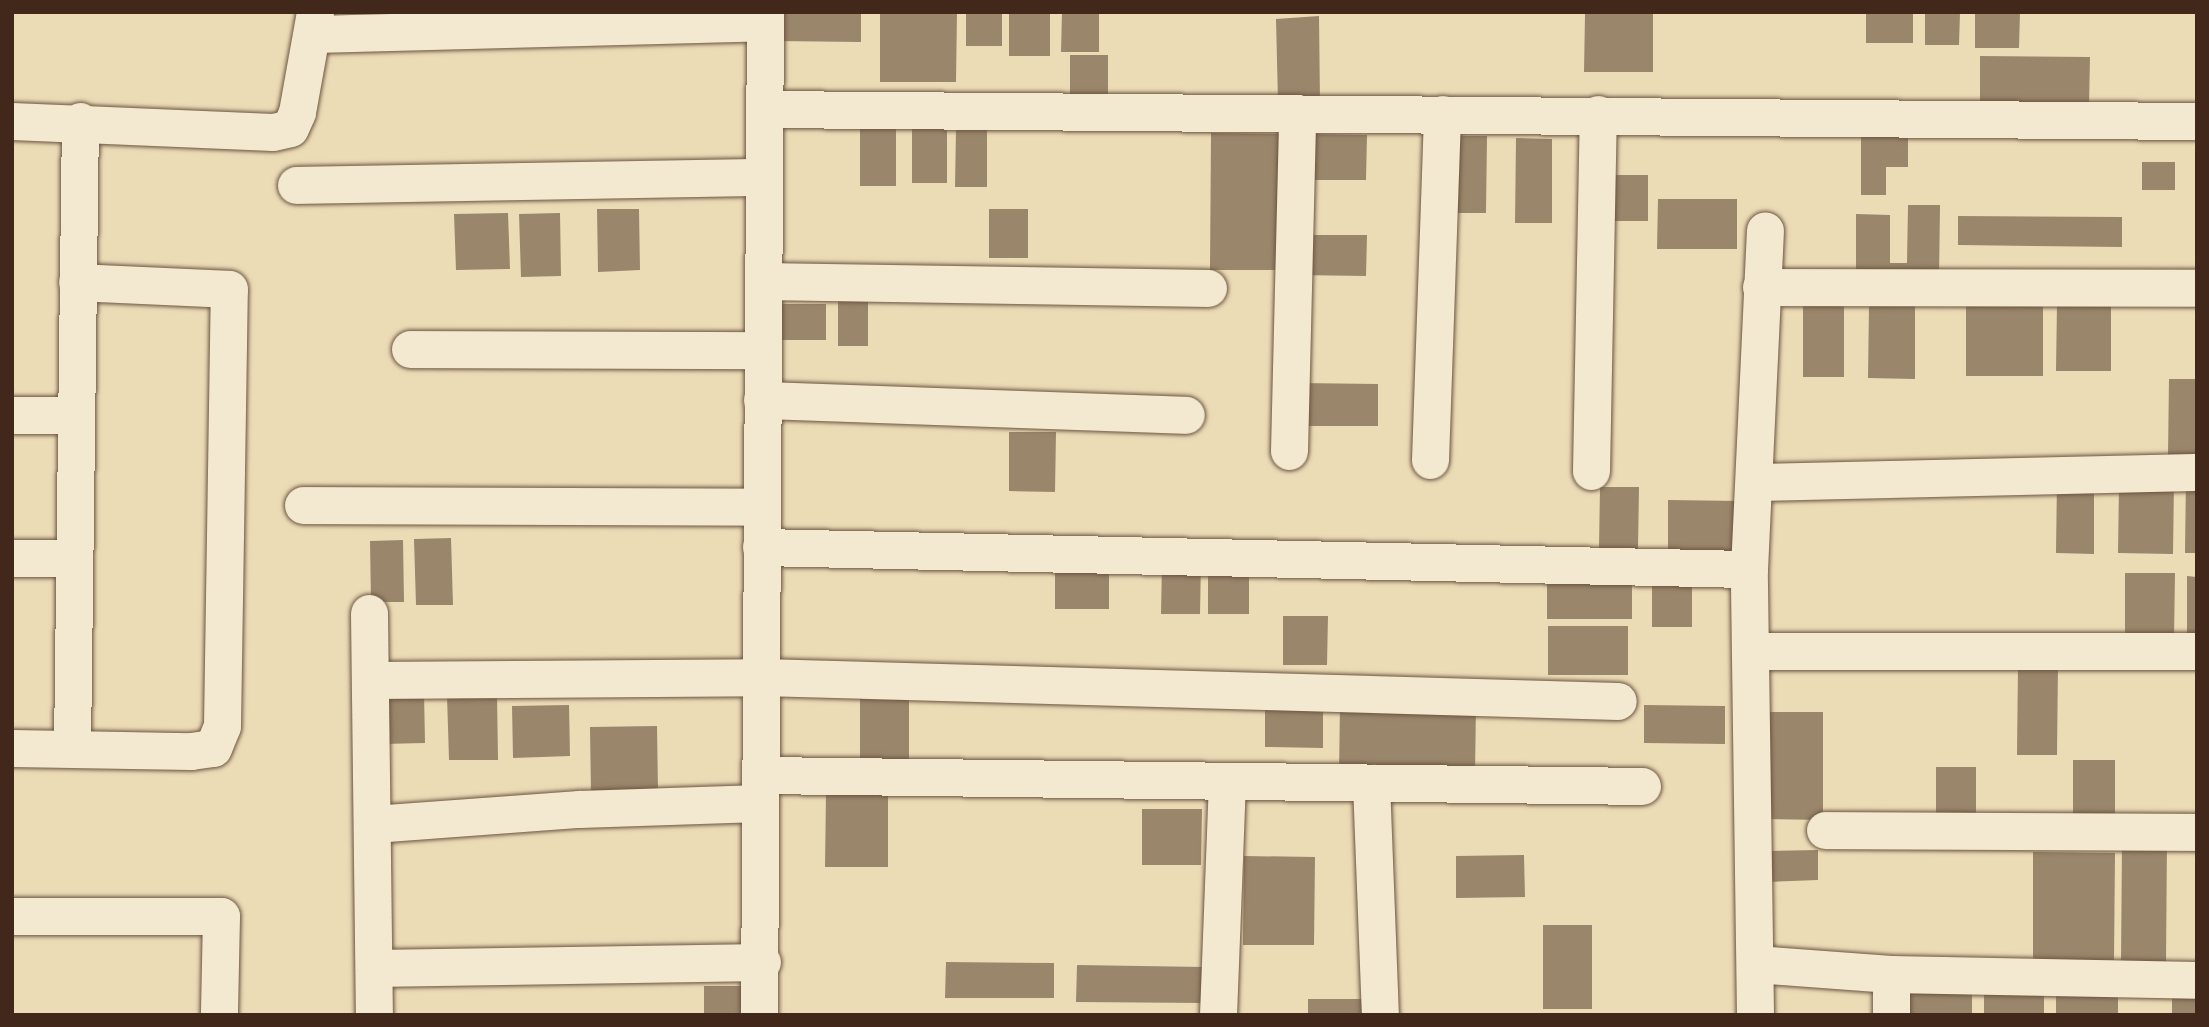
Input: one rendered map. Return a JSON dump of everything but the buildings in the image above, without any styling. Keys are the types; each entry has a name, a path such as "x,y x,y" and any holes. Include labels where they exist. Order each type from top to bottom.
{"street":[{"path":"12,121 80,121 273,132 290,128 314,23 765,17 760,789 762,962 759,1015"},
{"path":"764,109 2197,121"},
{"path":"1289,451 1297,113"},
{"path":"1430,460 1442,114"},
{"path":"1591,471 1598,114"},
{"path":"72,747 80,121"},
{"path":"296,186 764,177"},
{"path":"1755,1015 1749,569 1765,230"},
{"path":"764,281 1209,288"},
{"path":"12,748 191,751 213,748 222,726 229,289 78,282"},
{"path":"1761,287 2197,288"},
{"path":"411,349 762,350"},
{"path":"762,400 1186,415"},
{"path":"12,415 76,415"},
{"path":"1755,482 2197,472"},
{"path":"303,505 762,507"},
{"path":"761,547 1749,569"},
{"path":"12,558 74,558"},
{"path":"369,613 374,1015"},
{"path":"1750,651 2197,651"},
{"path":"370,680 761,677 1618,701"},
{"path":"373,824 579,809 760,789 1227,781 1642,786"},
{"path":"1218,1015 1227,781"},
{"path":"1371,783 1380,1015"},
{"path":"1825,830 2197,832"},
{"path":"12,916 221,916 219,1015"},
{"path":"375,968 762,962"},
{"path":"1755,964 1891,974 2197,980"},
{"path":"1891,974 1891,1015"}]}
